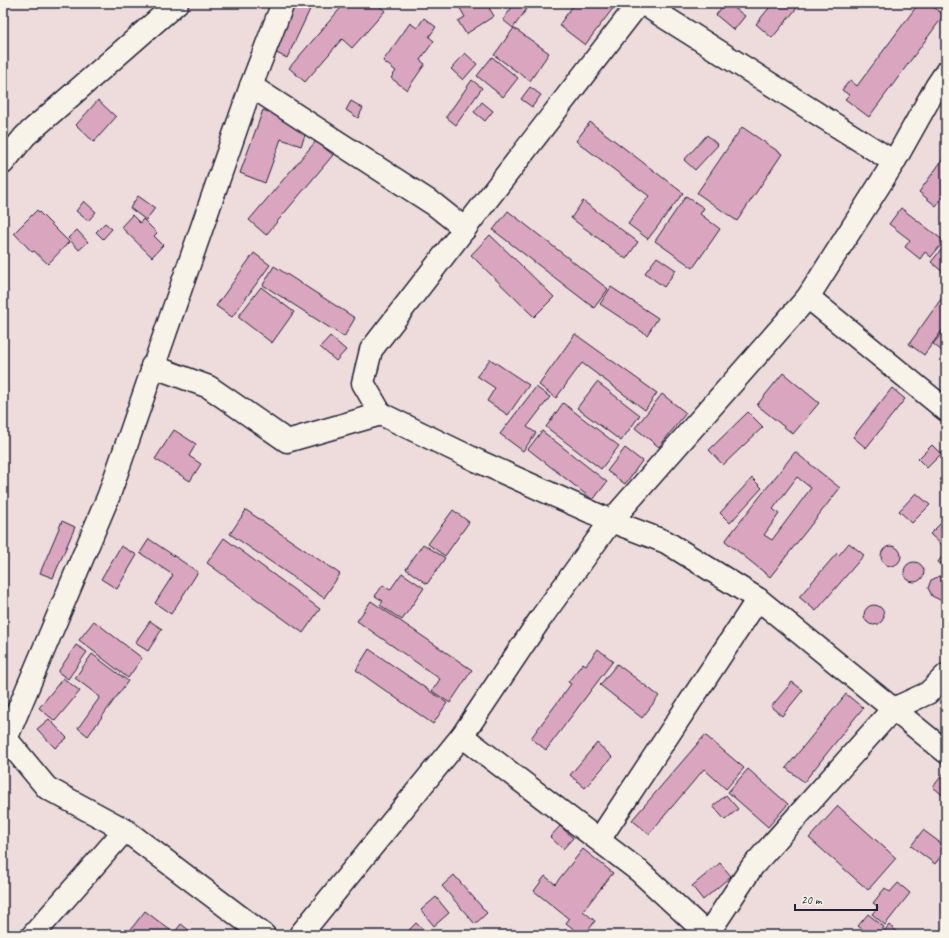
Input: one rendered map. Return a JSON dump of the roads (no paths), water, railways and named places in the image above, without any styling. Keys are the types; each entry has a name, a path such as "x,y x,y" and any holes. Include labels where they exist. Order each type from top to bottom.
{"street":[{"path":"3,163 24,136 177,3"},
{"path":"264,935 124,830 47,788 5,737 109,495 152,366 251,86 283,3"},
{"path":"639,3 371,350 363,383 381,414 478,461 611,521 666,542 758,599 946,752"},
{"path":"642,3 894,162"},
{"path":"300,935 462,736 541,618 611,521 808,297 943,85"},
{"path":"251,86 436,205 465,229"},
{"path":"808,297 946,410"},
{"path":"152,366 209,387 287,441 381,414"},
{"path":"599,840 758,599"},
{"path":"462,736 639,870 707,935 752,867 893,709 928,693 946,675"},
{"path":"33,935 124,830"}]}
